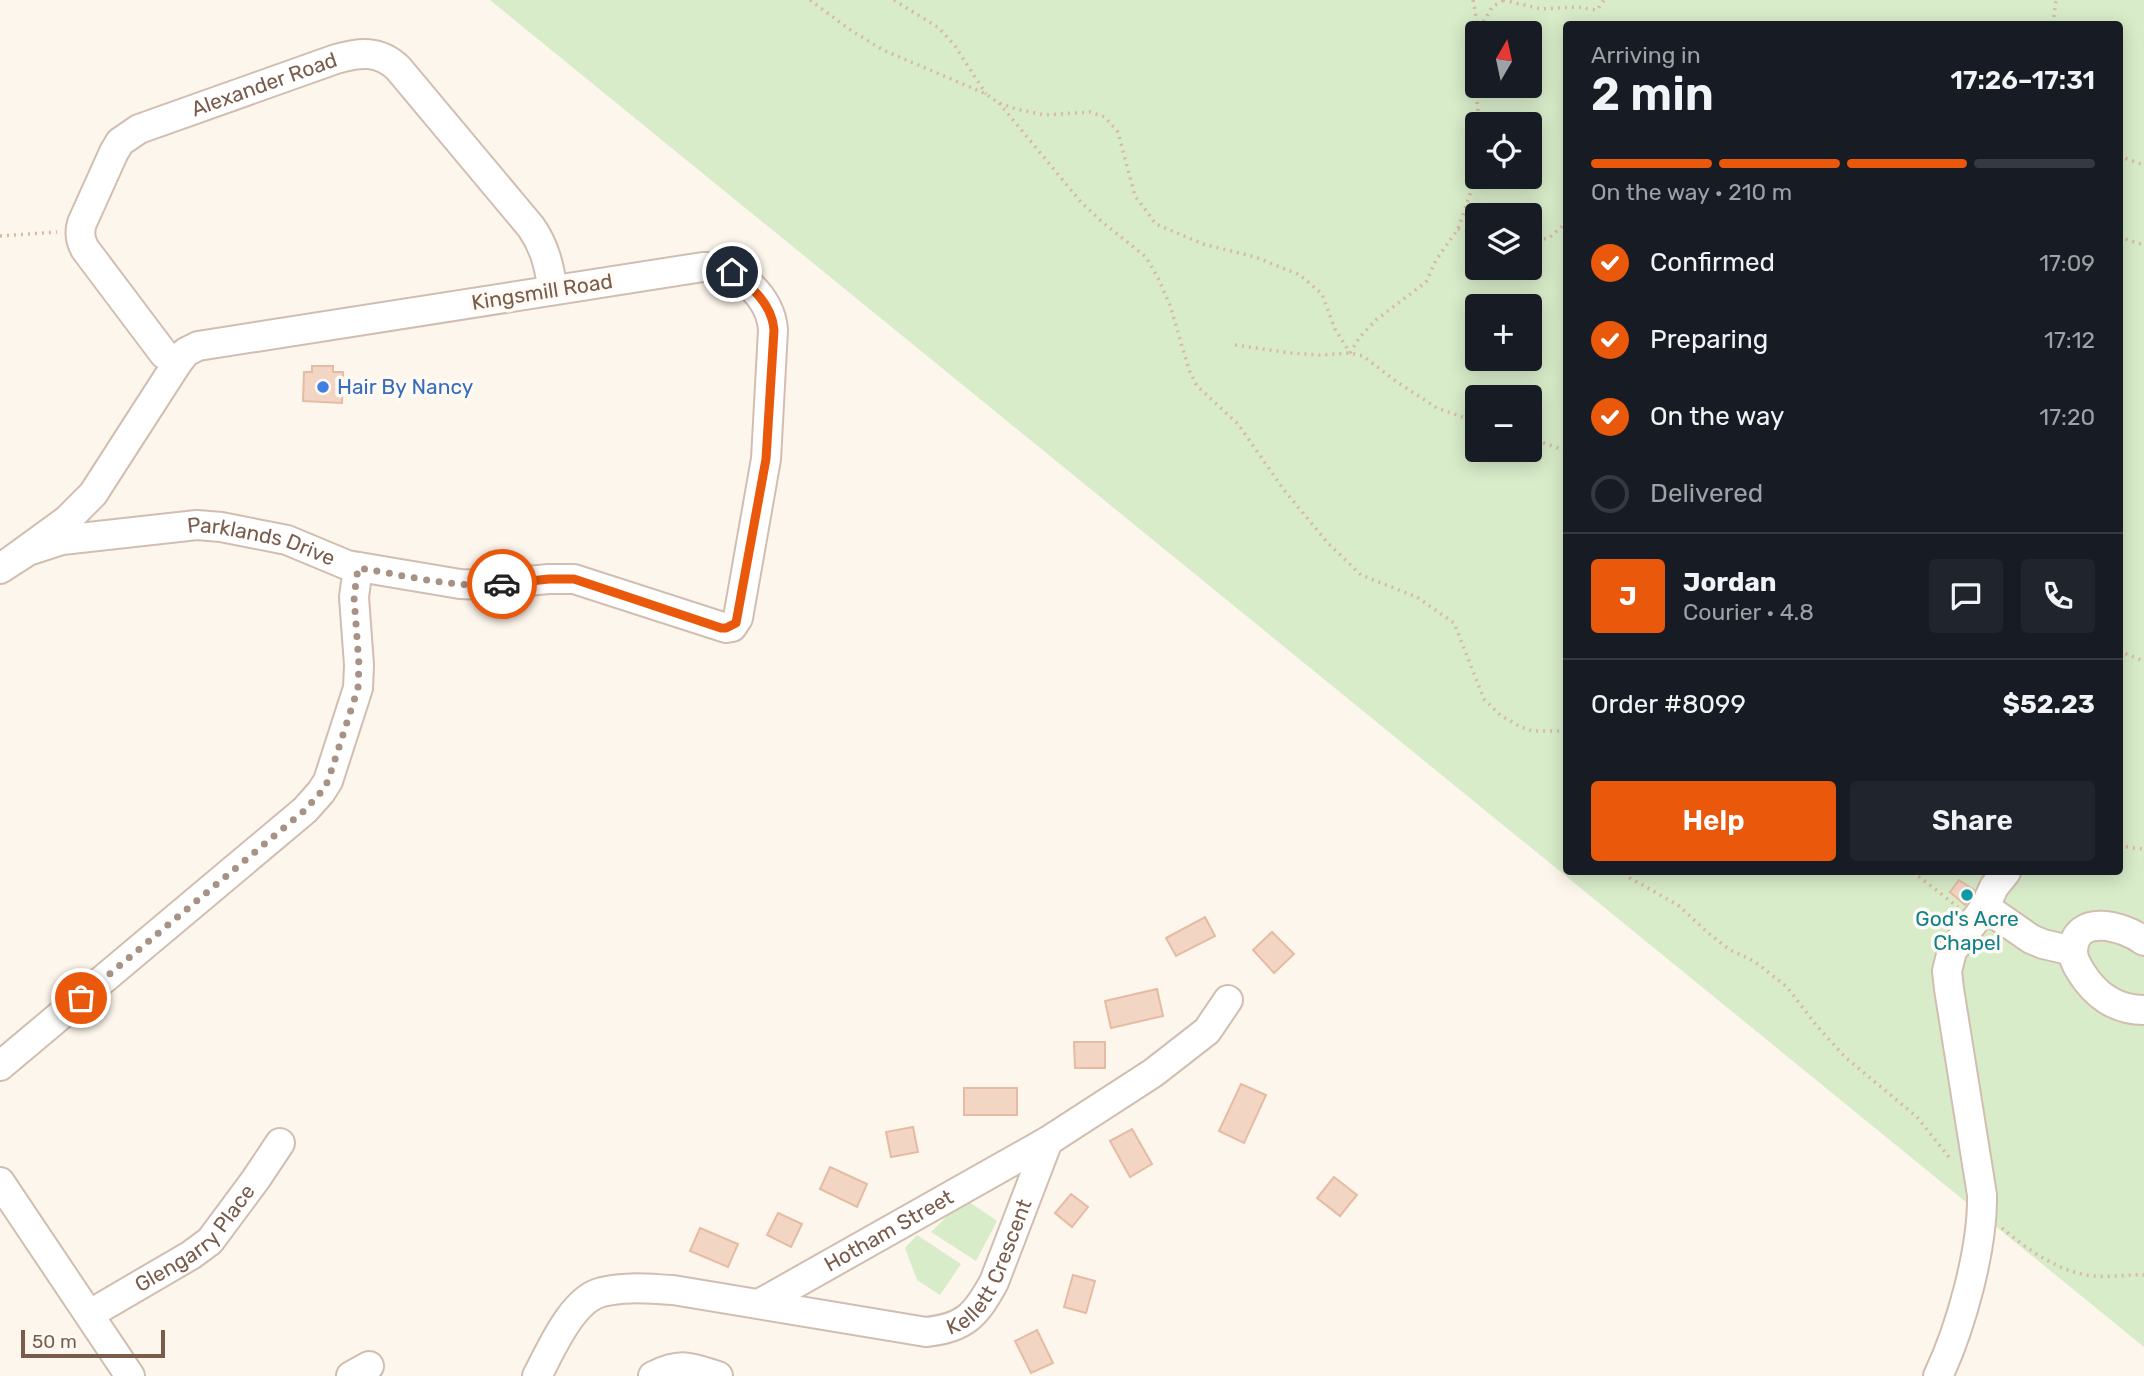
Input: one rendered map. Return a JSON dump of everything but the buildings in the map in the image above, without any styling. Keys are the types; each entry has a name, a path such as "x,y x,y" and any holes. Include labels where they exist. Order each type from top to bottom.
{"street":[{"name":"Alexander Road","path":"80,232 114,152 120,142 129,135 139,129 336,58 370,53 381,56 398,68 538,236 547,258 553,290"},
{"path":"80,232 85,249 164,354 178,362"},
{"name":"Kingsmill Road","path":"68,530 178,362 186,352 198,346 713,266 732,272 766,303 774,330 768,440 738,618 732,627"},
{"name":"Parklands Drive","path":"4,566 68,530 209,526 286,540 358,568 472,585 574,579 721,628 732,627"},
{"path":"0,1066 305,810 321,792 332,769 358,688 354,597 358,568"},
{"path":"1938,1376 1954,1337 1970,1280 1982,1205 1947,971 1952,951 1980,914 2004,875"},
{"path":"1980,914 2043,944 2073,951"},
{"path":"2144,941 2124,929 2105,925 2085,930 2078,937 2073,951 2078,968 2093,989 2123,1007 2144,1010"},
{"name":"Hotham Street","path":"758,1304 1048,1140 1153,1073 1208,1031 1228,1000"},
{"name":"Kellett Crescent","path":"758,1304 926,1332 960,1325 982,1303 994,1282 1048,1140"},
{"name":"Glengarry Place","path":"90,1314 210,1241 280,1143"},
{"path":"0,1182 130,1376"},
{"path":"537,1376 562,1329 580,1305 600,1292 634,1288 673,1290 758,1304"},
{"path":"653,1376 669,1368 687,1367 718,1376"}],"path":[{"path":"810,0 883,50 986,94 999,103 1045,115 1090,112 1105,117 1118,131 1135,196 1156,224 1203,244 1255,257 1300,275 1322,294 1335,329 1350,353"},
{"path":"894,0 939,28 956,46 986,94"},
{"path":"1473,0 1478,21"},
{"path":"1485,21 1492,7 1504,0 1541,9 1597,10 1604,0"},
{"path":"2053,21 2056,0"},
{"path":"999,103 1081,202 1146,257 1170,305 1189,370 1197,386 1238,424 1284,490 1327,542 1361,575 1417,597 1454,623 1484,699 1500,715 1532,731 1563,731"},
{"path":"2123,157 2144,165"},
{"path":"1350,353 1359,338 1376,320 1426,282 1436,260 1458,229 1472,189"},
{"path":"1542,239 1549,238 1563,226"},
{"path":"1458,229 1465,231"},
{"path":"0,236 80,232"},
{"path":"2123,238 2144,245"},
{"path":"1235,345 1310,354 1350,353 1363,356 1437,408 1465,418"},
{"path":"1542,443 1563,451"},
{"path":"2123,653 2144,661"},
{"path":"2123,846 2144,849"},
{"path":"1628,875 1678,905 1730,950 1754,961 1787,987 1845,1057 1917,1117 1955,1165"},
{"path":"1918,875 1980,914"},
{"path":"1982,1205 2003,1230 2061,1267 2094,1276 2144,1275"}],"green space":[{"path":"490,0 2144,0 2144,1347 1564,875 2123,875 2123,21 1563,21 1563,874"},
{"path":"965,1199 997,1221 976,1261 931,1232"},
{"path":"917,1235 961,1264 940,1295 917,1280 905,1248"}],"way so far":[{"path":"81,998 305,810 321,792 328,781 358,688 359,665 354,607 358,568 460,584 502,584"}],"place":[{"name":"Hair By Nancy","path":"323,387"},
{"name":"God's Acre Chapel","path":"1967,895"}],"route":[{"path":"502,584 574,579 721,628 732,627 736,623 766,459 774,330 766,303 732,272"}]}
